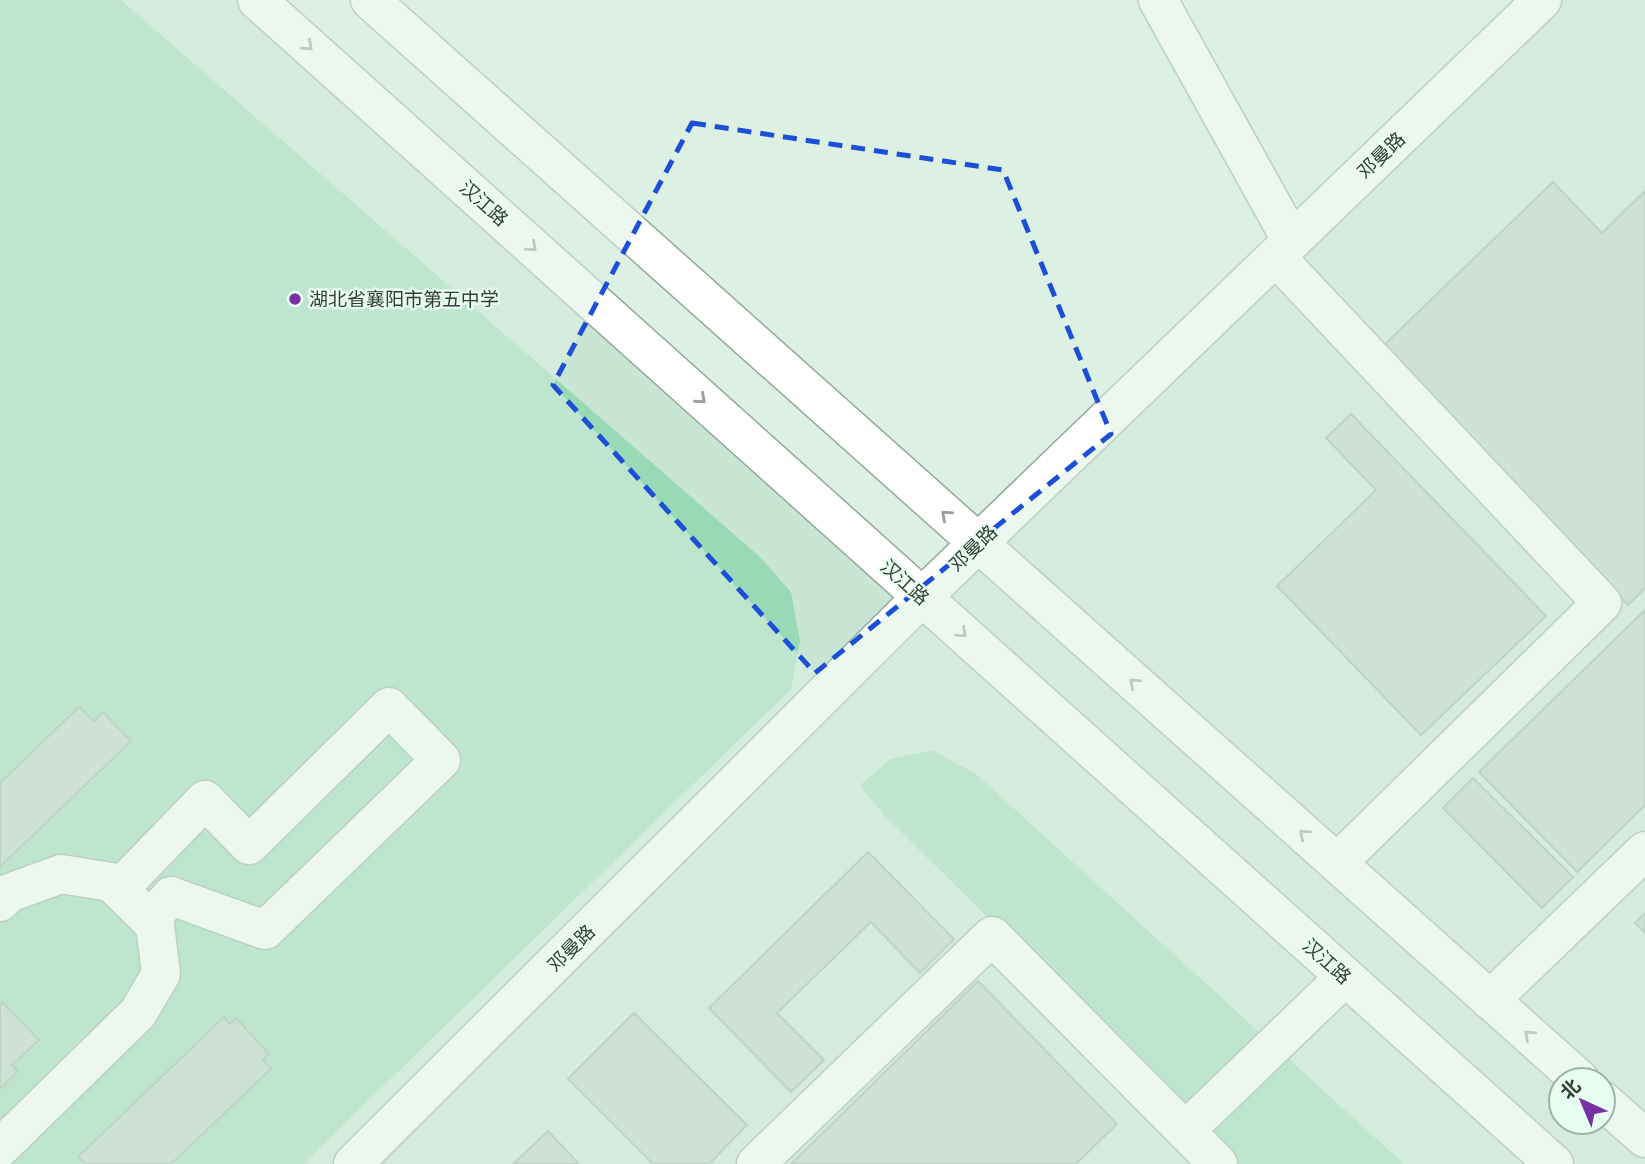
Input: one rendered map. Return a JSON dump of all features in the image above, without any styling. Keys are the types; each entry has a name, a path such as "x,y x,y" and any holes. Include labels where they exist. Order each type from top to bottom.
{"main road":[{"name":"汉江路","path":"257,0 1554,1164"},
{"path":"1158,0 1284,249 1602,603 1337,863"},
{"name":"邓曼路","path":"353,1164 922,597 1542,0"},
{"path":"379,4 1564,1066"},
{"path":"119,889 205,800 249,845 389,707 441,760 265,930 171,896 149,920"},
{"path":"1490,1000 1645,851"},
{"path":"0,902 9,893 61,874 111,882 155,925 161,974 138,1013 0,1148"},
{"path":"756,1164 992,936 1218,1164"},
{"path":"1185,1131 1345,977"},
{"path":"1617,1113 1645,1138"}],"highlighted area":[{"path":"692,123 1003,170 1111,434 815,673 553,385"}],"shaded area":[{"path":"0,0 257,0 922,597 1542,0 1645,0 1645,1164 0,1164"}],"green space":[{"name":"湖北省襄阳市第五中学","path":"0,0 121,0 760,557 791,592 800,641 791,689 303,1164 0,1164"},
{"path":"932,750 976,774 1404,1164 1237,1164 882,813 860,785 891,759"}],"building":[{"path":"1553,182 1602,233 1645,191 1645,588 1628,605 1381,348"},
{"path":"1351,414 1546,616 1421,735 1277,586 1376,490 1326,438"},
{"path":"1645,610 1645,805 1577,872 1479,772"},
{"path":"79,707 94,721 103,712 131,741 0,867 0,783"},
{"path":"1473,778 1573,877 1542,908 1443,808"},
{"path":"868,852 954,939 920,973 871,922 777,1013 824,1060 791,1092 709,1008"},
{"path":"1645,913 1645,933 1635,923"},
{"path":"978,981 1117,1124 1076,1164 791,1164"},
{"path":"2,1002 39,1040 12,1065 18,1071 0,1089 0,1004"},
{"path":"634,1013 747,1125 709,1164 653,1164 568,1079"},
{"path":"224,1017 230,1024 236,1018 269,1054 263,1060 271,1069 171,1164 85,1164 78,1157"},
{"path":"548,1131 579,1164 513,1164"}],"place":[{"name":"湖北省襄阳市第五中学","path":"295,299"}]}
